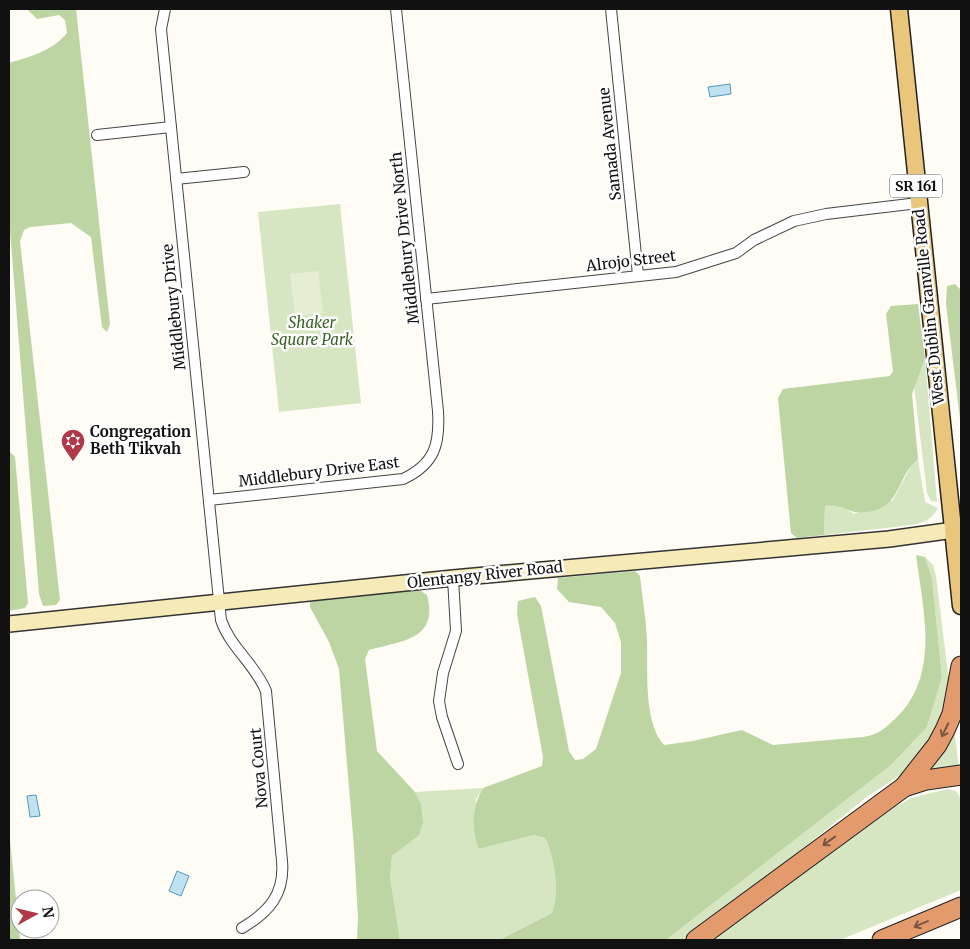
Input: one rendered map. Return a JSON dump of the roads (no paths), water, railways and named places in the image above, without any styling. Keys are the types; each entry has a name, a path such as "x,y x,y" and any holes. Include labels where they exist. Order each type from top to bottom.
{"highway":[{"path":"696,940 800,861 904,787 945,730 952,714 961,666"},
{"path":"904,787 926,780 961,776"},
{"path":"882,940 961,907"}],"main road":[{"name":"West Dublin Granville Road","path":"899,9 918,203 958,530 961,606"},
{"name":"Olentangy River Road","path":"9,624 453,578 958,530"}],"street":[{"name":"Middlebury Drive","path":"165,9 161,30 219,602"},
{"name":"Middlebury Drive North","path":"396,9 439,426 436,445 427,462"},
{"name":"Samada Avenue","path":"611,9 638,276"},
{"path":"97,135 171,127"},
{"path":"176,179 244,172"},
{"name":"Alrojo Street","path":"426,299 676,272 736,253 754,240 794,221 826,214 918,203"},
{"name":"Middlebury Drive East","path":"209,500 393,481 412,475 427,462"},
{"path":"453,578 456,630 442,673 439,701 442,717 458,764"},
{"name":"Nova Court","path":"219,602 221,620 227,636 261,679 266,691 282,861 282,879 275,900 259,918 242,928"}],"water":[{"path":"730,84 731,94 710,97 708,87"},
{"path":"36,795 40,816 30,817 27,796"},
{"path":"177,871 189,876 181,896 169,891"}],"place":[{"name":"Congregation Beth Tikvah","path":"73,462"}],"park label":[{"name":"Shaker Square Park","path":"312,332"}]}
